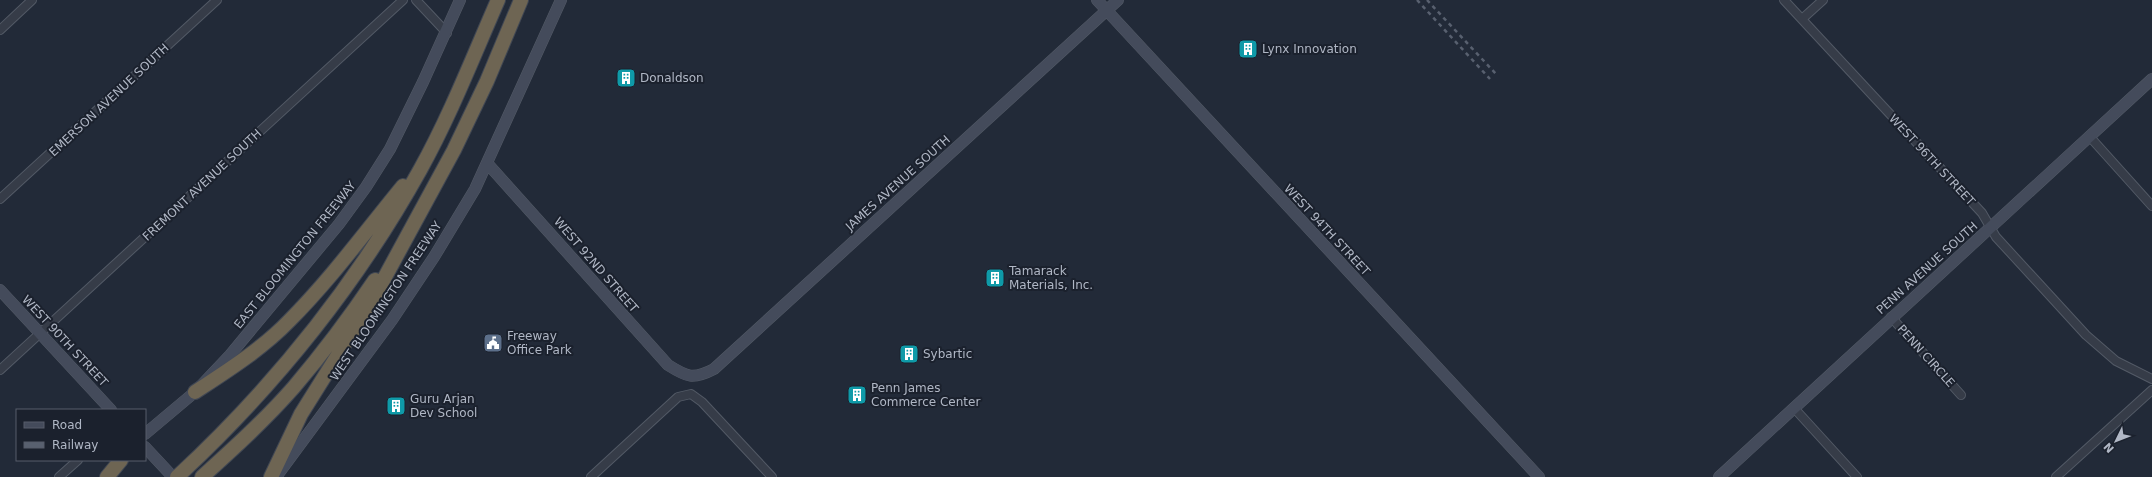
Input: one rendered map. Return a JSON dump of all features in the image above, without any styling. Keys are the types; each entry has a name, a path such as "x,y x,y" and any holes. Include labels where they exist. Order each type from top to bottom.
{"highway":[{"path":"177,477 251,405 310,336 387,227 450,111 498,0"},
{"path":"271,477 301,414 373,299 454,150 487,81 521,0"},
{"path":"195,392 240,362 289,322 340,264 428,154"},
{"path":"202,477 248,434 293,388 332,340 415,222"},
{"path":"107,477 120,461"}],"street":[{"path":"0,30 32,0"},
{"name":"EMERSON AVENUE SOUTH","path":"0,200 217,0"},
{"name":"FREMONT AVENUE SOUTH","path":"0,370 403,0"},
{"path":"416,0 446,33"},
{"name":"EAST BLOOMINGTON FREEWAY","path":"146,433 195,392 230,355 339,224 366,187 390,149 446,33 460,0"},
{"name":"WEST BLOOMINGTON FREEWAY","path":"276,477 348,381 434,257 475,189 561,0"},
{"name":"WEST 94TH STREET","path":"1097,0 1539,477"},
{"name":"JAMES AVENUE SOUTH","path":"691,377 699,376 714,369 1118,0"},
{"name":"WEST 96TH STREET","path":"1784,0 1982,213 1996,237 2100,349 2116,361 2152,379"},
{"path":"1802,19 1823,0"},
{"name":"PENN AVENUE SOUTH","path":"1719,477 1891,317 1991,228 2152,79"},
{"path":"2090,137 2152,206"},
{"name":"WEST 92ND STREET","path":"487,163 668,365 691,377"},
{"name":"WEST 90TH STREET","path":"0,290 110,409"},
{"name":"PENN CIRCLE","path":"1891,317 1961,395"},
{"path":"2056,477 2152,390"},
{"path":"591,477 678,397 690,394 702,402 772,477"},
{"path":"1794,408 1857,477"},
{"path":"148,451 173,477"},
{"path":"59,477 77,461"}],"railway":[{"path":"1417,0 1490,79"},
{"path":"1427,0 1496,74"}],"place":[{"name":"Lynx Innovation","path":"1248,49"},
{"name":"Donaldson","path":"626,78"},
{"name":"Tamarack Materials, Inc.","path":"995,278"},
{"name":"Freeway Office Park","path":"493,343"},
{"name":"Sybartic","path":"909,354"},
{"name":"Penn James Commerce Center","path":"857,395"},
{"name":"Guru Arjan Dev School","path":"396,406"}]}
